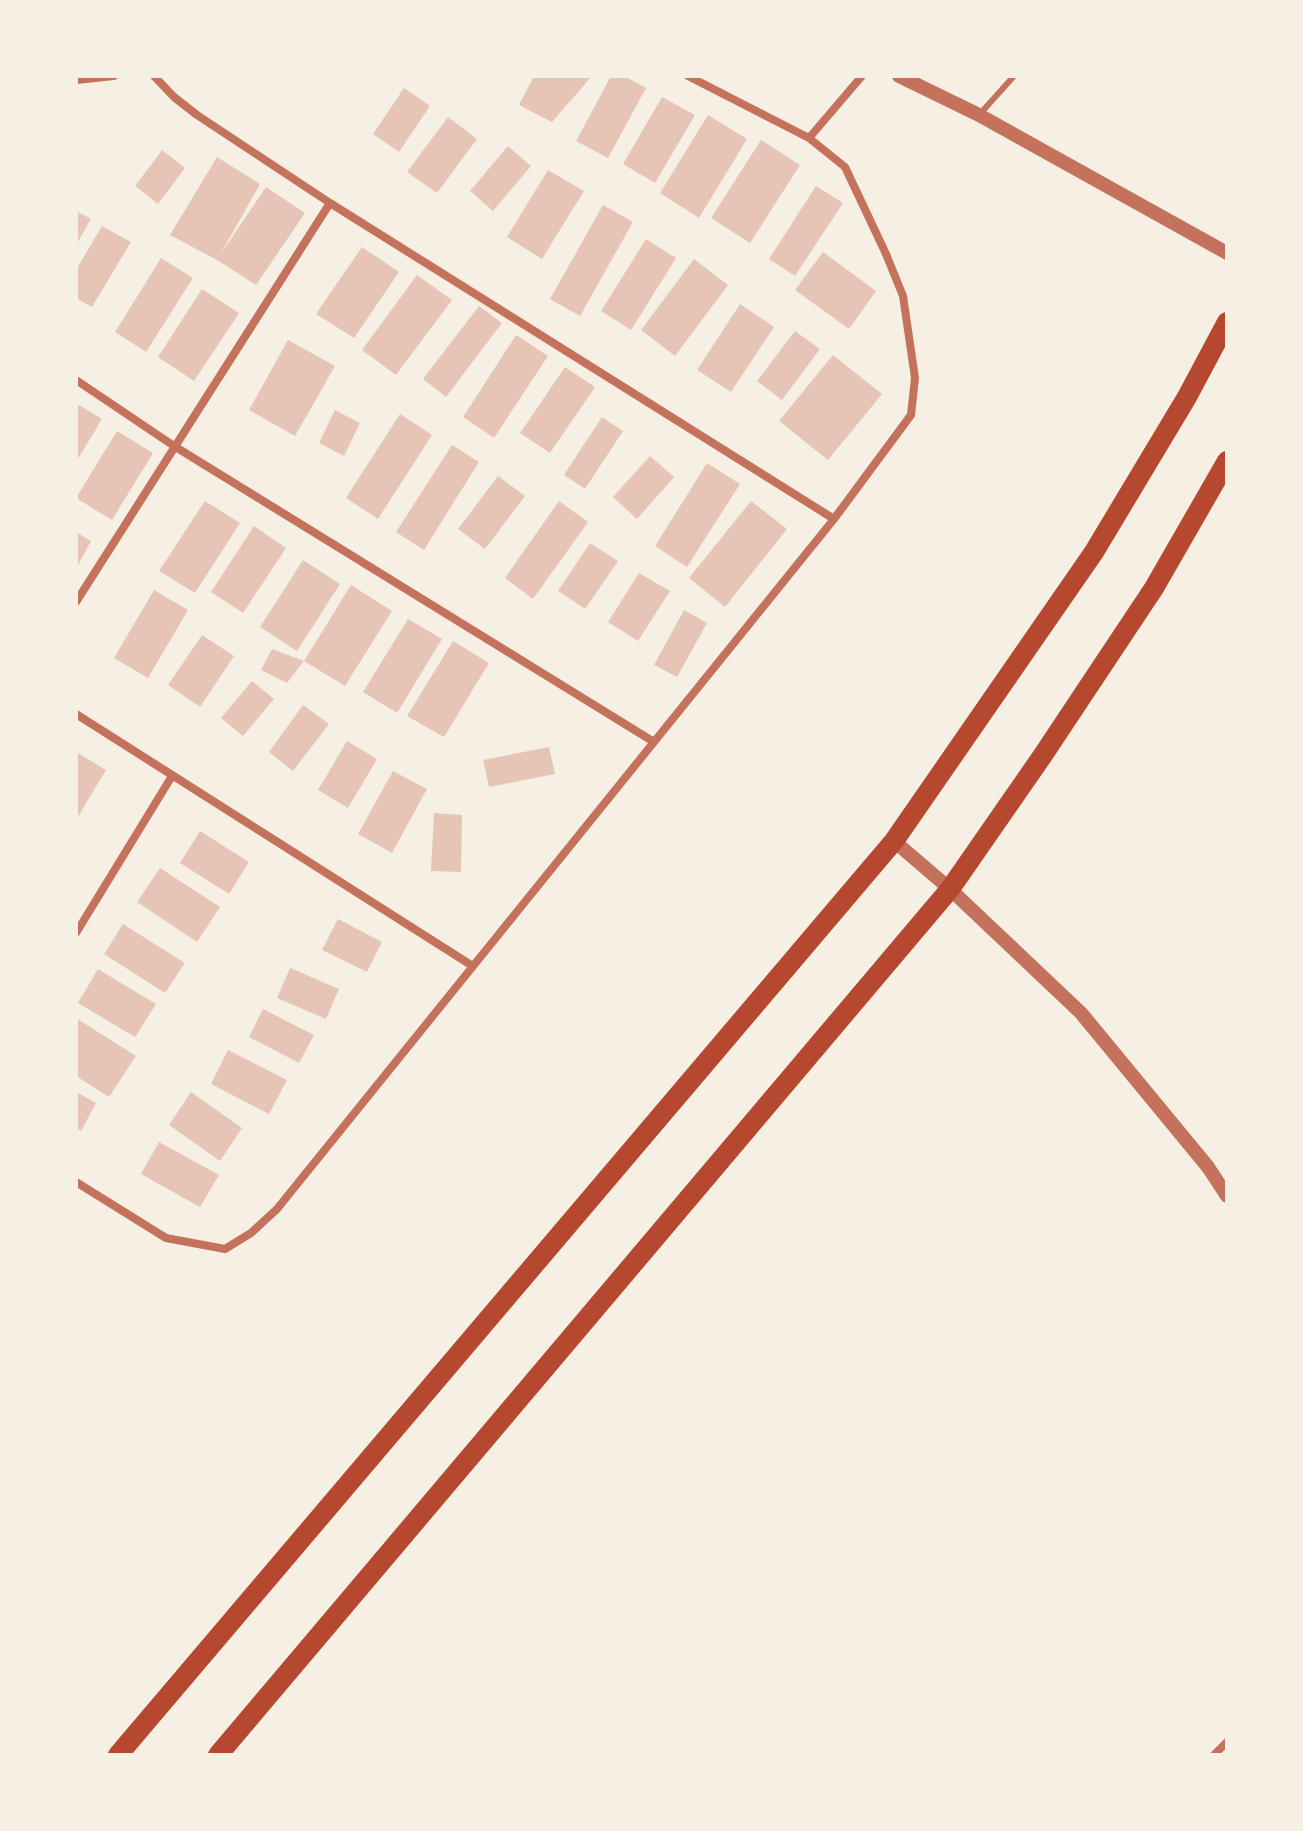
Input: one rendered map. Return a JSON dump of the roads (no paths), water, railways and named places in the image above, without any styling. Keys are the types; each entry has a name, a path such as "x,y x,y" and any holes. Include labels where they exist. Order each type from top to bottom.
{"main road":[{"path":"118,1755 894,841 1094,552 1187,397 1227,322"},
{"path":"218,1755 950,889 1154,588 1227,461"}],"street":[{"path":"76,80 114,76"},
{"path":"154,76 197,115 330,203 834,519"},
{"path":"76,1182 166,1238 225,1249 251,1233 277,1209 834,519 911,415 915,378 903,296 845,167 809,138 688,76"},
{"path":"809,138 862,76"},
{"path":"899,76 979,115 1227,253"},
{"path":"76,602 330,203"},
{"path":"76,380 174,446 654,742"},
{"path":"76,714 471,965"},
{"path":"76,933 172,776"},
{"path":"894,841 950,889 1081,1013 1208,1167 1227,1196"},
{"path":"1214,1755 1227,1742"}],"lane":[{"path":"979,115 1014,76"}]}
